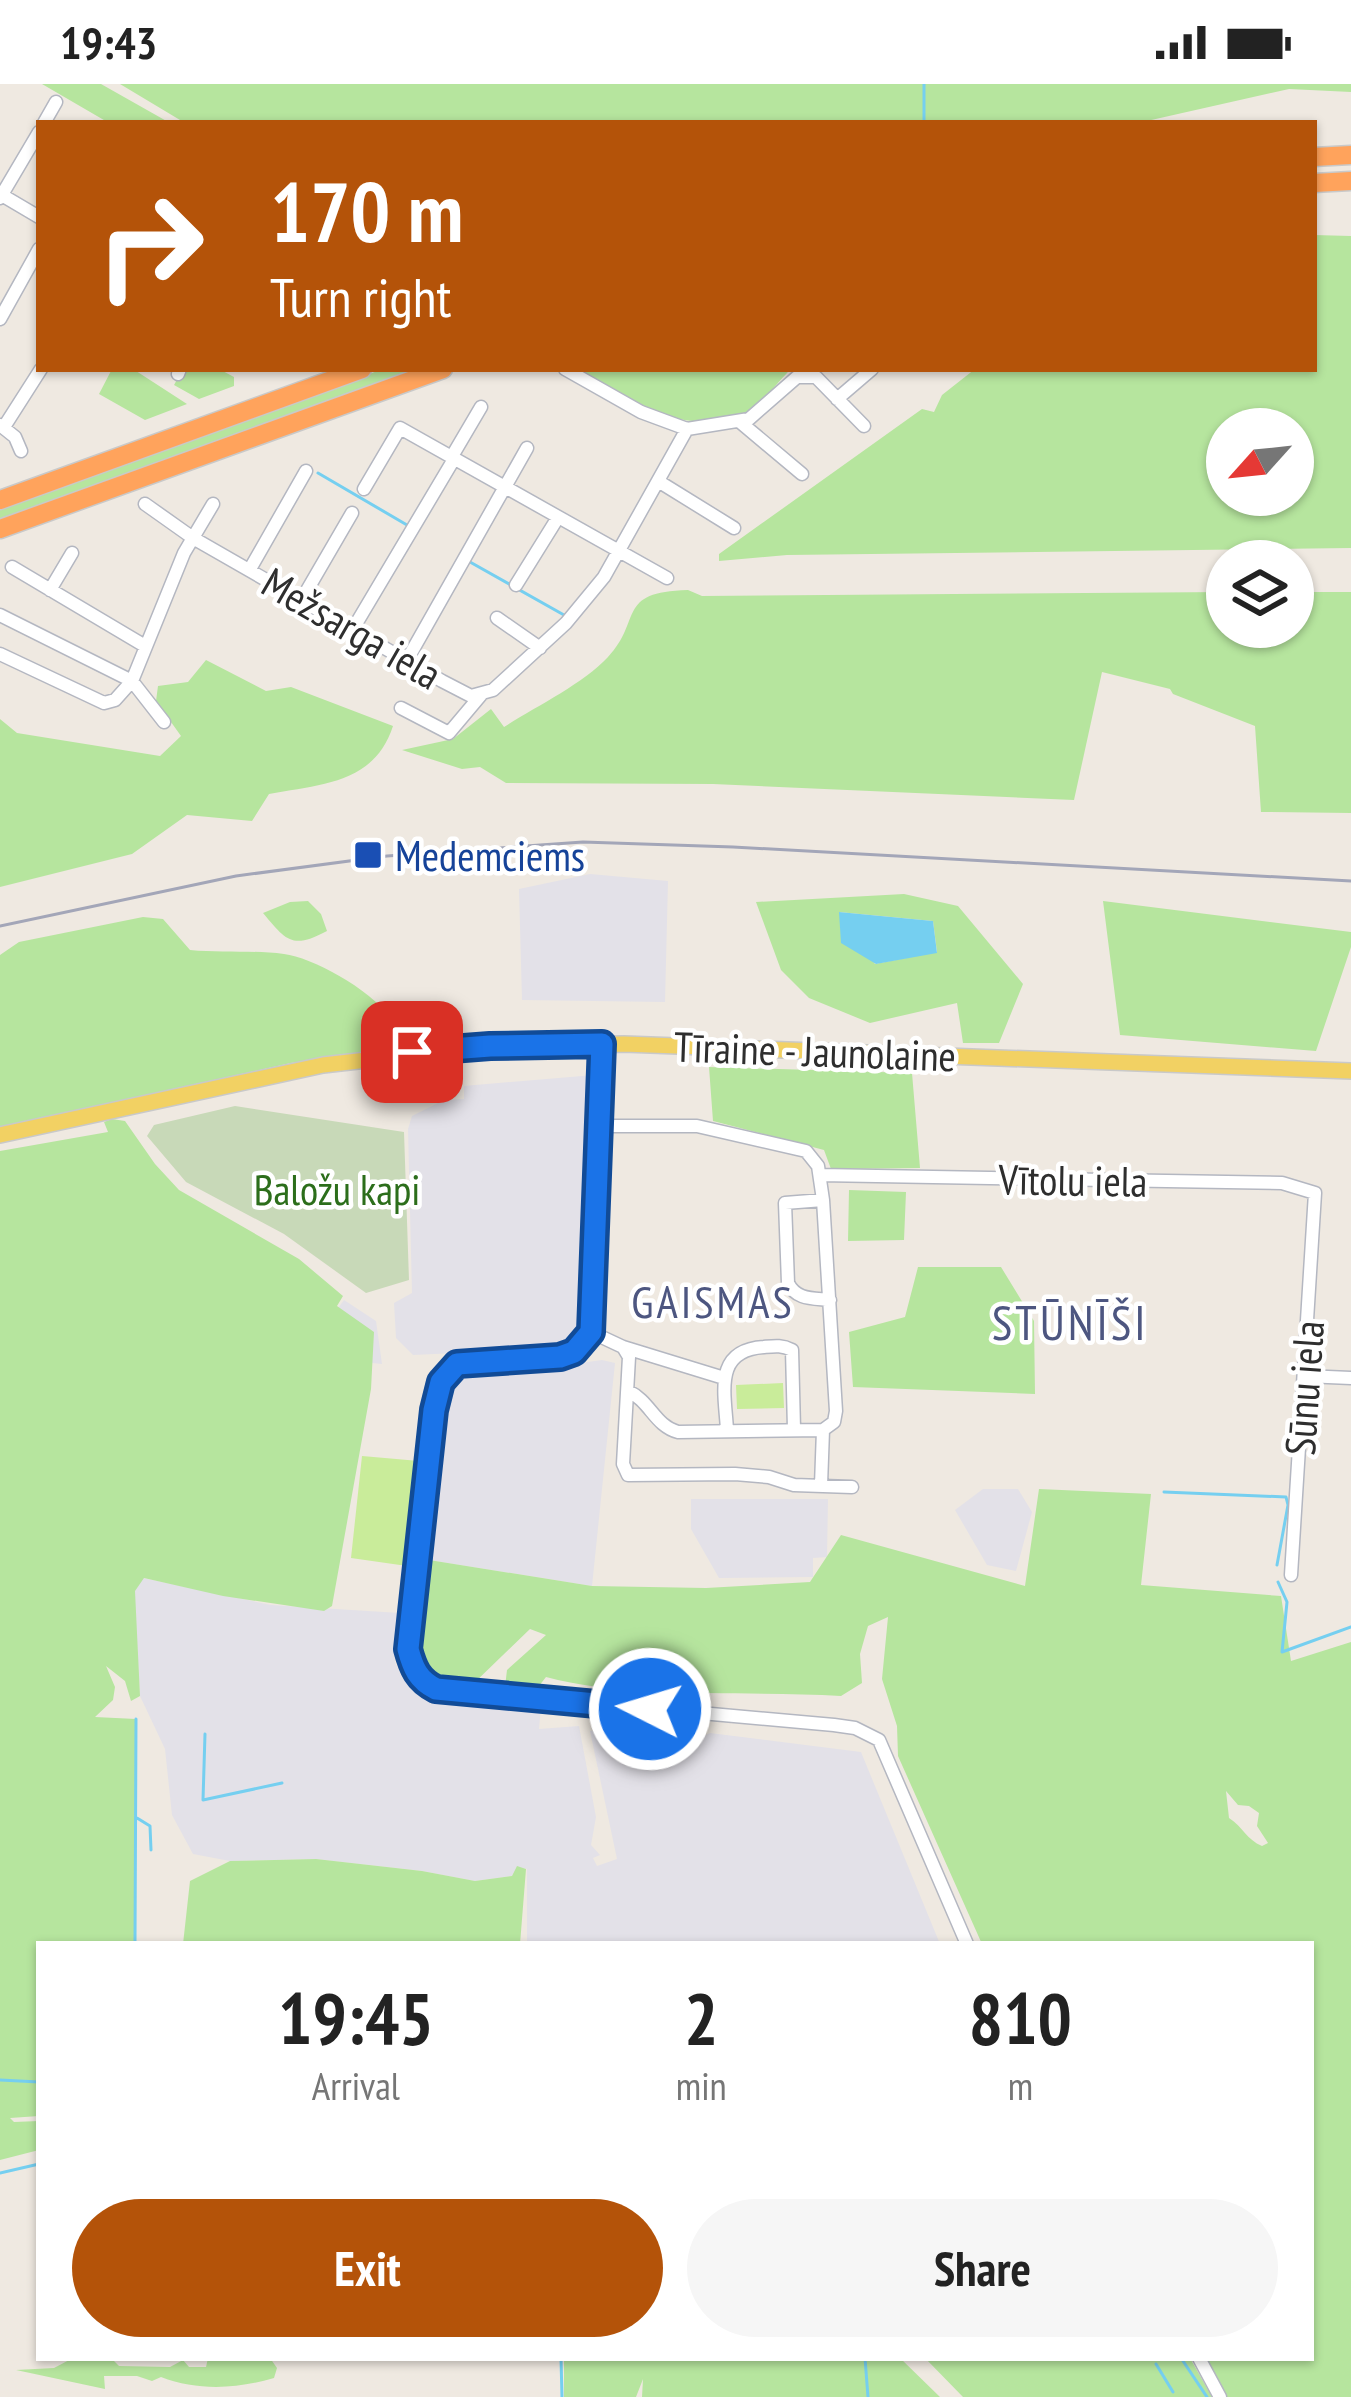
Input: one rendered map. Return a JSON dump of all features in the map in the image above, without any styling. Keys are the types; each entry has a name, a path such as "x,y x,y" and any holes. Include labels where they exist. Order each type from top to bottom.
{"highway":[{"path":"1317,157 1351,155"},
{"path":"1317,183 1351,181"},
{"path":"0,500 354,372"},
{"path":"0,529 435,372"}],"main road":[{"name":"Tīraine - Jaunolaine","path":"0,1135 352,1060 490,1046 602,1044 1351,1071"}],"street":[{"path":"46,120 56,102"},
{"path":"36,137 0,196 36,215"},
{"path":"0,319 36,254"},
{"path":"21,451 15,437 2,426 38,372"},
{"path":"571,372 641,412 687,428 740,422 797,377 816,377 864,426"},
{"path":"837,399 868,372"},
{"path":"353,629 481,407"},
{"path":"740,422 802,474"},
{"path":"364,489 400,428 667,578"},
{"name":"Mežsarga iela","path":"145,504 193,538 407,660 471,696 481,695 493,690 587,601 687,428"},
{"path":"407,660 527,448"},
{"path":"250,569 306,471"},
{"path":"658,481 734,529"},
{"path":"0,654 104,703 115,700 132,681 193,538 213,504"},
{"path":"302,599 352,513"},
{"path":"516,585 557,519"},
{"path":"50,590 72,553"},
{"path":"12,566 145,646"},
{"path":"0,615 132,681 164,722"},
{"path":"497,618 540,648"},
{"path":"401,708 449,733 481,695"},
{"path":"602,1044 591,1332 574,1352 560,1357 457,1364 439,1387 408,1649 416,1673 436,1689 834,1725 872,1736 890,1758 966,1941"},
{"path":"598,1126 692,1126 806,1151 816,1160 824,1200 834,1422 823,1430 678,1432 667,1429 628,1391"},
{"name":"Vītolu iela","path":"820,1175 1282,1183 1309,1188 1317,1201"},
{"path":"824,1200 784,1203 788,1283 802,1297 830,1300"},
{"name":"Sūnu iela","path":"1291,1575 1317,1201"},
{"path":"591,1332 622,1347 724,1378"},
{"path":"622,1347 629,1358 622,1464 628,1475 735,1474 794,1485 852,1487"},
{"path":"727,1430 724,1378 738,1352 788,1347 792,1350 794,1429"},
{"path":"1305,1376 1351,1378"},
{"path":"821,1486 823,1430"},
{"path":"1201,2361 1220,2397"}],"shaded area":[{"path":"590,874 668,881 665,1002 522,1000 519,889"},
{"path":"594,1075 582,1326 575,1338 565,1348 413,1355 396,1338 394,1303 412,1293 408,1129 412,1116 444,1100 464,1099 464,1086"},
{"path":"344,1300 376,1321 382,1364 363,1362 335,1312"},
{"path":"602,1360 615,1363 592,1586 429,1560 449,1382 458,1371"},
{"path":"983,1489 1018,1489 1032,1512 1016,1571 987,1565 955,1510"},
{"path":"691,1499 828,1499 827,1557 813,1558 813,1577 719,1578 691,1529"},
{"path":"143,1578 271,1605 400,1613 395,1662 403,1679 424,1696 440,1703 541,1707 539,1729 579,1726 596,1817 591,1845 600,1855 593,1858 597,1866 617,1859 590,1731 614,1727 611,1709 662,1718 677,1748 710,1733 861,1752 939,1941 527,1941 527,1869 518,1867 512,1876 475,1881 316,1859 230,1861 193,1854 172,1815 165,1749 140,1696 134,1592"}],"green space":[{"path":"42,84 101,84 165,120 104,120"},
{"path":"120,84 1351,84 1351,92 1289,89 1151,120 180,120"},
{"path":"1317,235 1351,236 1351,548 1314,548 1314,540 1206,540 1206,550 787,555 719,561 719,554 922,409 934,412 942,395 971,372 1317,372"},
{"path":"110,372 138,372 187,404 145,420 99,394"},
{"path":"181,372 225,372 234,377 234,386 199,399 174,385"},
{"path":"375,372 410,372 0,521 0,508"},
{"path":"581,372 788,372 749,411 720,420 676,418"},
{"path":"688,590 702,596 1206,592 1206,648 1314,648 1314,592 1351,592 1351,813 1261,812 1255,726 1170,689 1102,672 1074,800 713,784 506,783 480,767 462,769 402,750 453,739 491,709 504,727 598,667 618,644 640,602 665,592"},
{"path":"206,660 266,691 291,687 393,726 373,760 359,770 327,783 269,794 252,821 187,815 132,854 0,887 0,719 17,733 160,756 181,736 156,701 158,686 188,682"},
{"path":"904,894 958,906 1023,984 999,1043 963,1043 957,1003 870,1023 809,998 781,970 756,902","holes":["839,912 933,921 937,952 875,964"]},
{"path":"308,901 321,914 327,931 306,940 291,940 263,913 290,902"},
{"path":"1103,901 1351,932 1351,947 1316,1051 1120,1035"},
{"path":"143,917 163,919 190,950 284,954 316,964 370,997 396,1025 401,1038 390,1048 291,1063 0,1127 0,955 19,942"},
{"path":"709,1067 912,1073 920,1168 831,1169 824,1150 713,1121"},
{"name":"Baložu kapi","path":"235,1106 404,1132 409,1280 366,1293 284,1234 186,1182 147,1136 154,1125"},
{"path":"125,1121 179,1190 299,1259 343,1296 337,1306 374,1332 371,1389 332,1606 324,1611 223,1596 144,1578 135,1591 140,1696 131,1701 125,1681 106,1666 115,1687 113,1700 95,1717 136,1719 135,1941 36,1941 36,2116 10,2118 36,2121 36,2151 0,2160 0,1151 108,1132 104,1122"},
{"path":"849,1190 906,1192 904,1240 848,1241"},
{"path":"918,1267 1001,1267 1034,1321 1035,1394 853,1387 849,1332 905,1317"},
{"path":"783,1383 784,1408 737,1409 736,1385"},
{"path":"362,1456 419,1461 407,1566 351,1558"},
{"path":"1039,1489 1151,1494 1141,1585 1281,1596 1291,1661 1351,1642 1351,2397 1227,2397 1207,2361 1314,2361 1314,1941 981,1941 898,1756 897,1726 882,1679 888,1617 868,1626 860,1654 862,1683 841,1696 653,1692 546,1677 535,1691 505,1687 507,1670 546,1635 530,1629 471,1686 433,1682 420,1657 429,1560 592,1586 706,1588 810,1582 841,1535 1025,1586","holes":["1226,1791 1238,1805 1259,1813 1257,1826 1268,1843 1262,1846 1229,1818"]},
{"path":"316,1859 475,1881 512,1876 517,1866 526,1869 520,1941 183,1941 190,1881 230,1861"},
{"path":"67,2361 170,2367 184,2361 189,2367 206,2367 207,2361 272,2361 277,2368 274,2378 217,2387 161,2377 152,2381 104,2376 105,2389 16,2370 54,2368"},
{"path":"564,2361 903,2361 940,2397 642,2397 643,2379 636,2397 564,2397"},
{"path":"928,2361 1192,2361 1212,2397 963,2397"}],"water":[{"path":"839,912 933,921 937,953 876,964 841,943"}],"waterway":[{"path":"924,84 924,120"},
{"path":"318,473 407,525"},
{"path":"470,562 564,615"},
{"path":"1164,1492 1286,1497 1277,1565"},
{"path":"1278,1582 1287,1602 1282,1652 1351,1627"},
{"path":"135,1941 136,1719"},
{"path":"205,1734 203,1800 282,1783"},
{"path":"137,1818 150,1826 151,1850"},
{"path":"0,2080 36,2082"},
{"path":"0,2173 36,2165"},
{"path":"561,2361 562,2397"},
{"path":"865,2361 868,2397"},
{"path":"1183,2361 1207,2397"},
{"path":"1156,2364 1173,2392"}],"railway":[{"path":"0,926 236,876 387,856 583,842 1351,881"}],"place":[{"name":"Medemciems","path":"368,855"}],"district":[{"name":"GAISMAS","path":"713,1301"},
{"name":"STŪNĪŠI","path":"1070,1322"}],"route":[{"path":"412,1052 602,1044 591,1332 574,1352 560,1357 465,1362 443,1378 434,1410 408,1649 412,1664 426,1684 436,1689 650,1709"}]}
